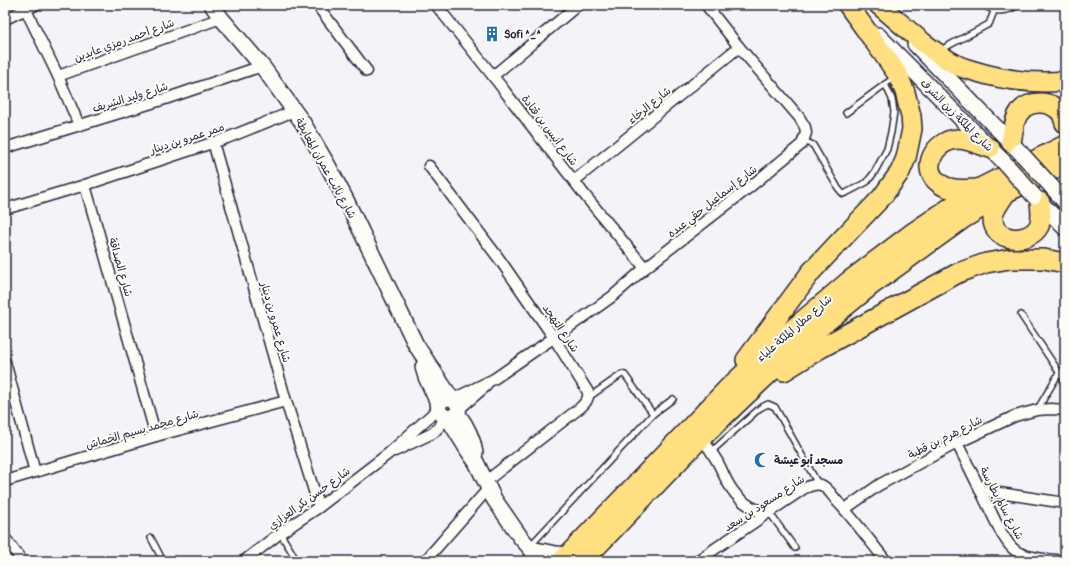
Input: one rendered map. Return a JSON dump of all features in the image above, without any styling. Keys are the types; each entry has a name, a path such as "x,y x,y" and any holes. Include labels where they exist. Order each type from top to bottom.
{"highway":[{"path":"736,392 754,348 811,272 882,197 900,172 906,158 912,129 906,92 892,80 889,62 848,5"},
{"path":"877,5 936,53 958,66 1008,79 1032,82 1065,81"},
{"path":"1015,147 1017,114 1022,108 1037,103 1051,105 1062,115 1065,123"},
{"path":"1063,152 1065,127"},
{"path":"978,189 955,190 939,184 933,177 930,166 932,155 945,142 957,139 990,148"},
{"name":"شارع مطار الملكة علياء","path":"571,559 736,392 780,340 849,281 911,234 978,189 1021,168 1063,152"},
{"name":"شارع مطار الملكة علياء","path":"571,559 706,445 736,392 808,337 873,284 964,218 1007,192 1063,152"},
{"path":"1007,192 995,211 993,225 998,232 1011,238 1024,238 1034,233 1039,226 1041,213 1037,199"},
{"path":"736,392 821,348 958,273 986,263 1010,259 1044,259 1065,263"}],"street":[{"path":"317,5 367,71"},
{"name":"شارع أنيس بن قتادة","path":"436,5 574,181 645,268"},
{"path":"493,76 578,5"},
{"path":"706,5 739,47 799,117 806,132 804,141"},
{"name":"شارع الملكة زين الشرف","path":"848,5 1004,161 1065,228"},
{"name":"شارع الملكة زين الشرف","path":"877,5 1015,147 1065,202"},
{"path":"992,7 1000,9 1014,5"},
{"path":"5,19 30,7 79,125"},
{"name":"شارع أحمد رمزي عابدين","path":"58,76 217,9"},
{"name":"شارع نائب عمران المعايطة","path":"217,9 262,66 303,123 327,164 469,452 476,462 500,509 533,552"},
{"name":"شارع الرخاء","path":"574,181 739,47"},
{"name":"شارع وليد الشريف","path":"5,148 165,99 262,66"},
{"name":"ممر عمرو بن دينار","path":"85,185 241,133 294,111"},
{"name":"شارع إسماعيل حقي عبده","path":"449,409 474,397 494,379 613,296 645,268 798,148 804,141"},
{"name":"شارع عمرو بن دينار","path":"213,142 286,401 319,507"},
{"name":"شارع التهجد","path":"429,166 500,260 554,338 586,388 589,397"},
{"path":"5,209 85,185"},
{"name":"شارع الصداقة","path":"85,185 156,436"},
{"path":"5,362 35,472"},
{"path":"425,561 487,485 581,407 589,397"},
{"name":"شارع محمد بسيم الخماش","path":"5,481 156,436 286,401"},
{"name":"شارع حسن بكر العزازي","path":"244,561 280,533 319,507 449,409"},
{"name":"شارع حسن بكر العزازي","path":"388,454 433,433 438,428 449,409"},
{"name":"شارع هرم بن قطبة","path":"845,509 879,485 957,443 1015,416 1037,410 1065,410"},
{"name":"شارع سالم بطارسة","path":"957,443 1000,530 1009,545 1022,555 1064,561"},
{"path":"706,445 720,467 728,484 739,498 754,508 769,512"},
{"name":"شارع مسعود بن سعد","path":"697,561 803,489 811,485 818,484 823,485 845,509 886,561"},
{"path":"980,490 1065,503"},
{"path":"5,538 22,561"},
{"path":"533,552 556,554 571,559"}],"lane":[{"path":"946,47 989,24 992,7"},
{"path":"846,113 892,80"},
{"path":"804,141 812,145 843,194 867,182 874,173 886,149 891,132 894,112 892,80"},
{"path":"1021,315 1065,381"},
{"path":"1037,410 1059,373"},
{"path":"589,397 622,374 626,375 653,414"},
{"path":"533,552 653,414 673,399"},
{"path":"706,445 768,404 775,407 818,484"},
{"path":"769,512 795,548"},
{"path":"280,533 293,554 291,561"},
{"path":"151,538 163,561"}],"place":[{"name":"Sofi ^_^","path":"492,34"},
{"name":"مسجد أبو عيشة","path":"762,460"}]}
